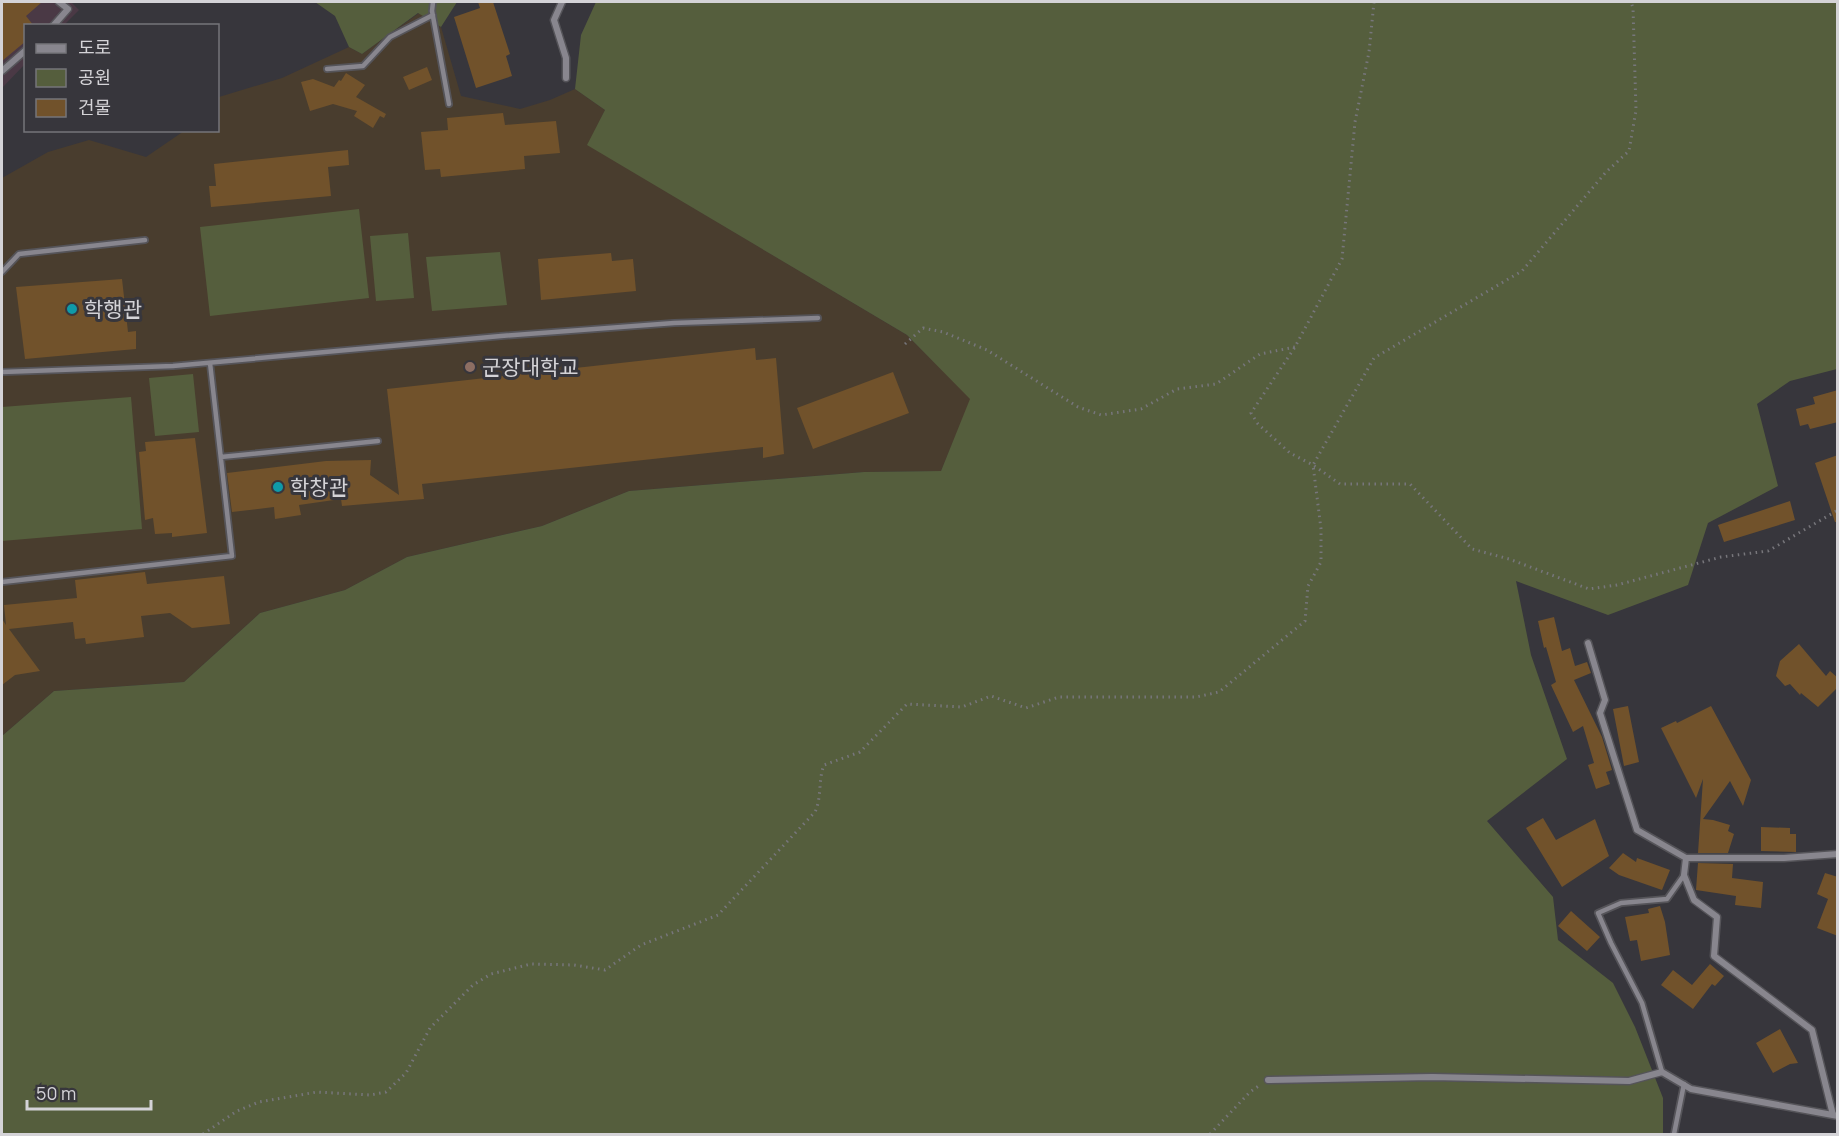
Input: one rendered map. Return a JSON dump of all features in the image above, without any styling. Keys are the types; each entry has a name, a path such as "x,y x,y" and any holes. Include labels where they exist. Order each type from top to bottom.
{"street":[{"path":"55,24 68,9 59,2"},
{"path":"562,2 555,20 566,58 566,78"},
{"path":"2,71 24,52"},
{"path":"1588,643 1605,700 1600,713 1637,830 1686,858 1784,858 1838,854"},
{"path":"1268,1080 1432,1077 1629,1081 1662,1072 1691,1089 1835,1115 1812,1030 1714,957 1717,917 1694,900 1684,874 1686,858"}],"lane":[{"path":"433,2 432,15 449,104"},
{"path":"327,69 363,66 390,37 432,15"},
{"path":"2,273 19,254 145,240"},
{"path":"2,372 173,366 674,323 818,318"},
{"path":"2,582 232,556 210,363"},
{"path":"221,457 378,441"},
{"path":"1662,1072 1642,1003 1598,913 1621,903 1667,899 1684,874"},
{"path":"1674,1134 1684,1084"}],"path":[{"path":"1374,2 1370,52 1355,122 1342,259 1295,347 1251,413 1258,424 1290,453 1313,465 1340,484 1410,484 1472,549 1509,559 1588,589 1617,585 1721,557 1768,551 1838,510"},
{"path":"202,1134 237,1111 259,1102 316,1092 370,1095 386,1092 406,1073 430,1028 473,985 490,974 531,963 574,964 605,970 641,945 718,915 815,812 819,803 820,775 824,765 860,752 907,704 962,707 992,696 1026,708 1059,697 1196,697 1220,692 1305,621 1308,586 1321,562 1322,529 1313,465 1374,358 1522,272 1606,172 1629,152 1636,110 1631,2"},
{"path":"905,344 923,328 943,332 987,350 1078,407 1101,415 1141,409 1177,389 1216,384 1260,354 1295,347"},
{"path":"1210,1134 1250,1092 1268,1080"}],"shaded area":[{"path":"2,2 71,2 79,10 65,24 24,24 24,65 2,88"},
{"name":"군장대학교","path":"419,13 441,27 461,96 520,109 575,89 605,110 588,145 907,335 971,399 941,471 864,472 629,491 542,526 407,557 345,590 260,613 184,682 54,691 2,736 2,178 48,152 89,140 146,157 183,132 219,132 219,97 282,78 349,47 362,54"}],"green space":[{"path":"315,2 457,2 441,27 418,13 362,54 349,47 335,16"},
{"path":"596,2 1837,2 1837,369 1790,381 1757,404 1778,486 1708,523 1688,585 1608,615 1516,581 1531,655 1567,759 1487,821 1553,897 1558,940 1613,983 1635,1027 1663,1098 1663,1134 2,1134 2,736 54,691 184,682 260,613 345,590 407,557 542,526 629,491 864,472 941,471 970,399 907,335 587,145 605,110 575,89 581,35"},
{"path":"359,209 369,298 210,316 200,227"},
{"path":"408,233 414,298 376,301 370,236"},
{"path":"500,252 507,305 432,311 426,257"},
{"path":"193,374 199,432 155,436 149,378"},
{"path":"131,397 142,529 2,541 2,407"}],"building":[{"path":"2,2 42,2 26,16 32,24 24,24 24,43 2,61"},
{"path":"478,2 493,2 510,54 506,56 512,76 476,88 454,17 480,8"},
{"path":"427,67 432,80 409,90 403,77"},
{"path":"346,73 365,85 356,97 386,114 384,118 380,116 373,128 354,116 357,111 333,104 310,111 301,82 313,79 334,87"},
{"path":"503,113 505,125 556,121 560,153 524,156 525,169 441,177 440,169 425,170 421,132 448,130 447,118"},
{"path":"348,150 349,165 328,167 331,196 211,207 209,186 216,186 214,164"},
{"path":"611,253 612,261 633,259 636,291 541,300 538,259"},
{"name":"학행관","path":"122,279 128,332 136,331 136,349 25,359 16,287"},
{"path":"755,348 756,360 776,358 784,454 763,458 763,447 422,484 424,499 342,506 341,499 299,505 301,515 275,519 274,507 232,512 227,473 326,461 371,460 370,475 399,495 387,389"},
{"path":"893,372 909,413 813,449 797,408"},
{"path":"1838,390 1838,422 1810,429 1808,424 1800,426 1796,409 1815,404 1813,397"},
{"path":"195,438 207,533 172,537 172,533 155,534 153,518 145,520 139,452 146,451 145,442"},
{"path":"1838,455 1838,522 1835,522 1815,463"},
{"path":"1790,501 1795,520 1724,542 1718,525"},
{"path":"145,572 147,584 224,576 230,624 192,628 170,613 141,616 144,637 86,644 85,638 75,639 73,622 9,629 40,671 15,675 2,685 2,619 6,625 4,605 77,598 75,580"},
{"path":"1554,617 1562,651 1570,648 1575,666 1587,662 1591,673 1574,680 1602,737 1612,770 1606,772 1610,784 1596,789 1588,765 1594,763 1583,726 1573,732 1551,685 1556,682 1546,647 1544,648 1538,621"},
{"path":"1799,644 1826,676 1830,671 1838,678 1838,687 1818,707 1801,693 1800,695 1790,684 1785,686 1776,676 1780,661"},
{"path":"1628,706 1639,762 1624,766 1613,709"},
{"path":"1711,706 1751,780 1743,806 1730,781 1703,819 1730,825 1728,831 1734,834 1728,853 1698,853 1703,779 1696,798 1661,728 1676,721 1677,723"},
{"path":"1543,818 1556,840 1595,819 1609,856 1562,887 1526,828"},
{"path":"1761,827 1790,828 1790,834 1796,834 1796,852 1761,851"},
{"path":"1623,853 1636,862 1637,858 1670,870 1662,890 1619,875 1609,868"},
{"path":"1698,863 1733,864 1732,878 1763,882 1761,908 1735,905 1736,896 1696,890"},
{"path":"1825,873 1838,877 1838,936 1817,928 1828,899 1817,894"},
{"path":"1660,906 1670,955 1641,961 1637,940 1630,941 1625,917 1649,913 1648,909"},
{"path":"1571,911 1600,937 1587,951 1558,926"},
{"path":"1710,964 1724,976 1715,986 1712,984 1693,1009 1661,985 1673,970 1692,985"},
{"path":"1780,1029 1798,1063 1790,1064 1773,1073 1756,1043"}],"place":[{"name":"학행관","path":"72,309"},
{"name":"군장대학교","path":"470,367"},
{"name":"학창관","path":"278,487"}]}
